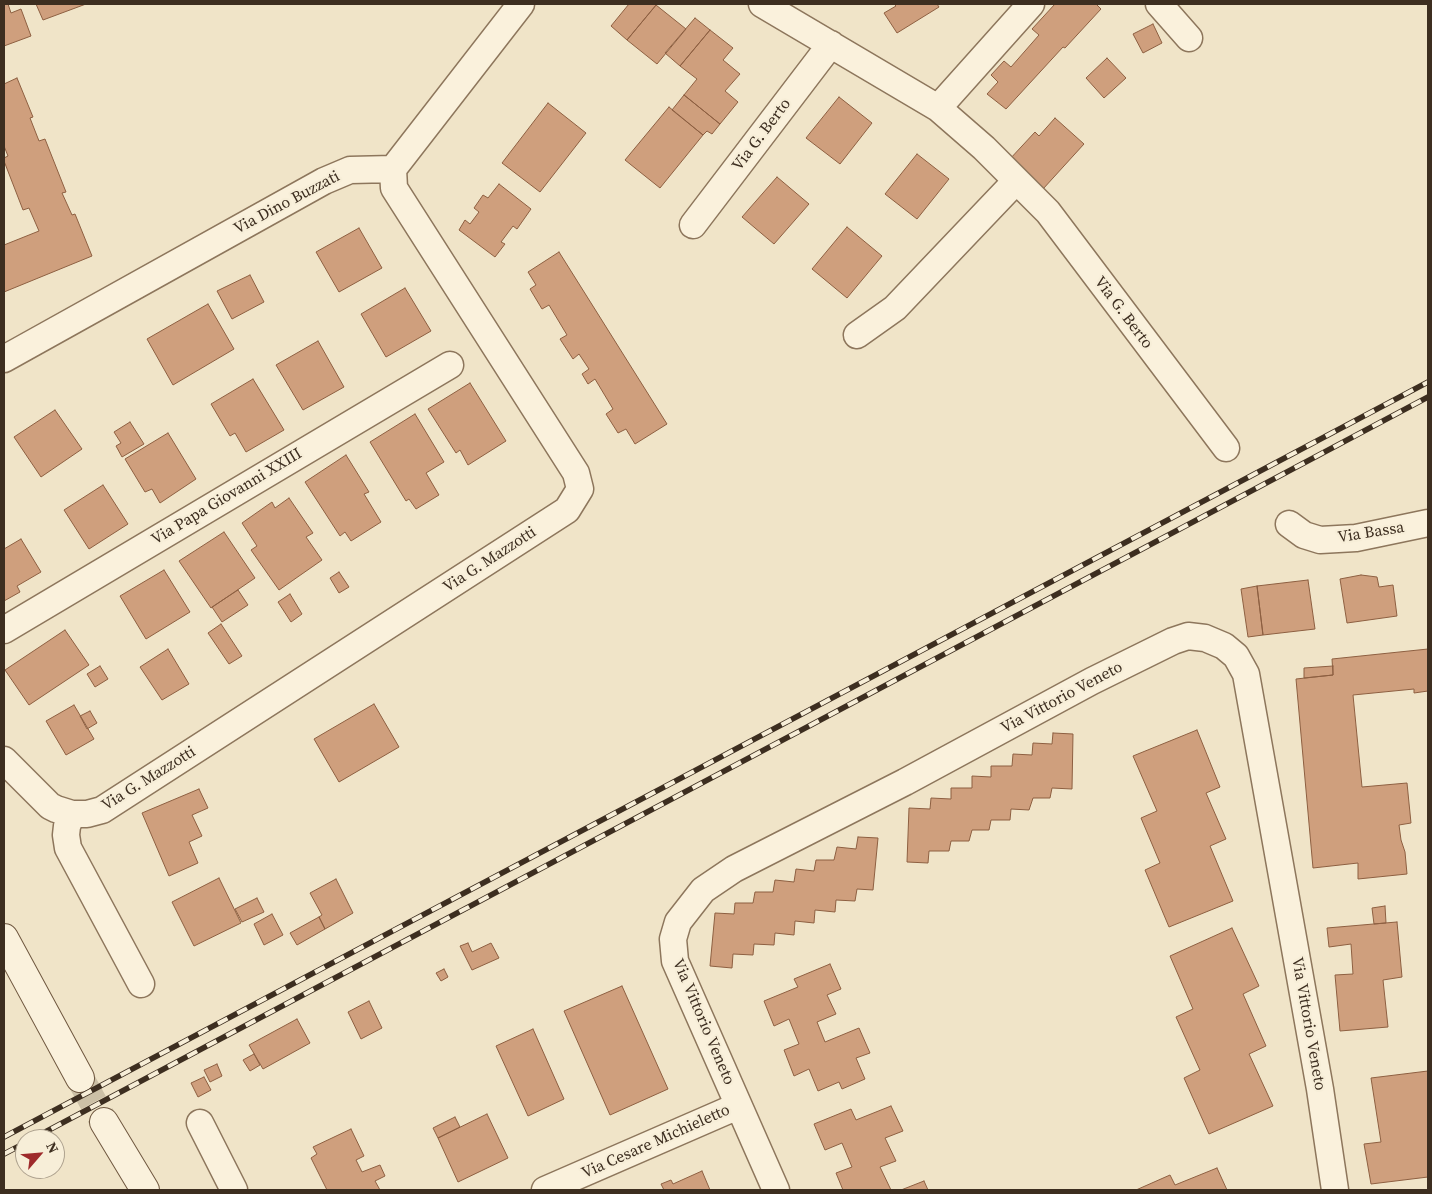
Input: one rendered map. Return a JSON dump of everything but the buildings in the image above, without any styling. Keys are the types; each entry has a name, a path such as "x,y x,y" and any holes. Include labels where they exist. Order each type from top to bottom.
{"street":[{"path":"393,169 521,4"},
{"name":"Via G. Berto","path":"762,4 938,108 984,148 1048,212 1226,448"},
{"path":"938,108 1031,4"},
{"path":"1159,4 1189,38"},
{"name":"Via G. Berto","path":"693,226 831,44"},
{"name":"Via Dino Buzzati","path":"4,359 324,181 350,170 393,169"},
{"name":"Via G. Mazzotti","path":"4,760 50,806 72,814 87,814 102,810 567,510 580,489 576,473 394,188 393,169"},
{"path":"857,335 895,308 1016,181"},
{"name":"Via Papa Giovanni XXIII","path":"4,630 450,365"},
{"name":"Via Bassa","path":"1289,524 1304,535 1320,540 1356,538 1428,523"},
{"name":"Via Vittorio Veneto","path":"776,1190 675,960 673,939 678,922 703,890 734,869 905,782 1100,677 1173,641 1188,636 1205,638 1224,646 1236,656 1246,674 1320,1089 1335,1190"},
{"path":"72,814 67,826 68,848 141,984"},
{"path":"4,938 80,1078"},
{"name":"Via Cesare Michieletto","path":"546,1190 738,1106"},
{"path":"104,1122 145,1190"},
{"path":"200,1124 234,1190"}],"tunnel":[{"path":"80,1078 104,1122"}],"railway":[{"path":"4,1137 1428,382"},
{"path":"51,1129 1428,397"},
{"path":"4,1154 15,1148"}]}
